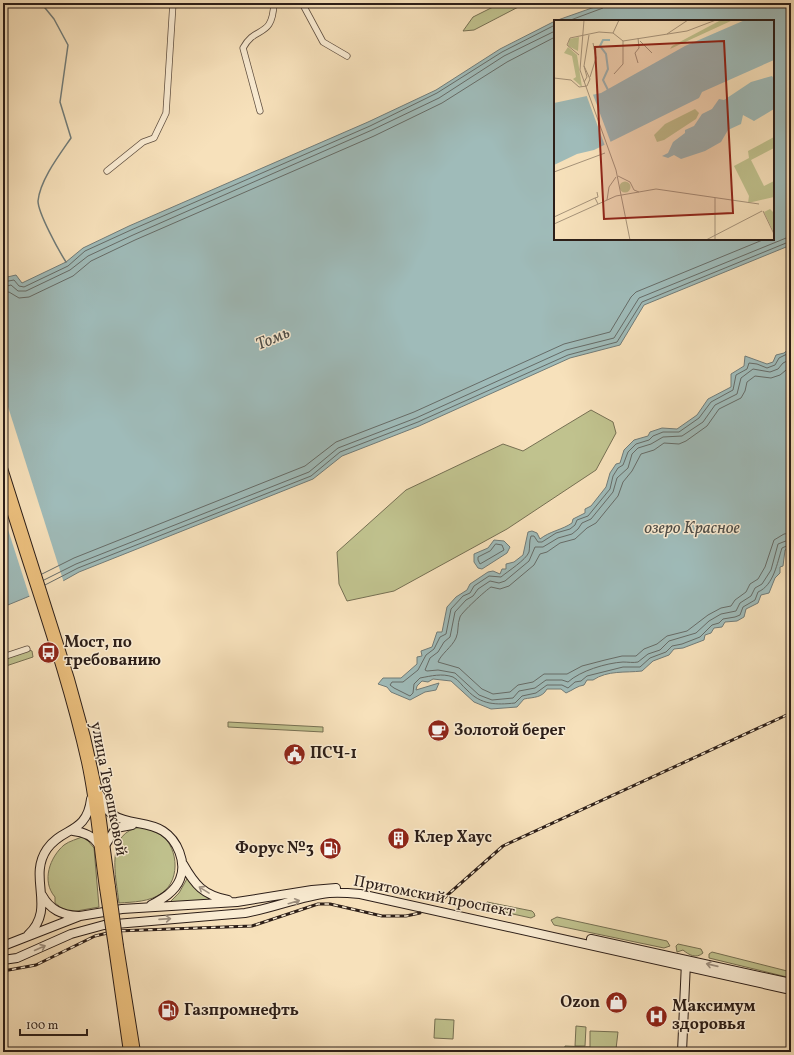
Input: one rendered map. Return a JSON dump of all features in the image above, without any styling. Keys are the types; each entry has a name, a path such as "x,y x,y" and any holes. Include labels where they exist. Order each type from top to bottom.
{"main road":[{"name":"улица Терешковой","path":"3,468 50,627 95,791 116,947 128,1052"},
{"name":"улица Терешковой","path":"3,486 50,627"},
{"path":"95,791 106,808 119,819 162,830 169,836 176,844 182,863 194,883 204,891 220,899 236,902"},
{"path":"25,938 39,922 42,914 42,895 39,876 42,857 54,841 73,830 88,814 95,791"},
{"path":"73,830 88,834 102,844 116,828 126,825 145,825"},
{"path":"148,906 162,899 176,887 180,880 182,863"},
{"name":"Притомский проспект","path":"3,946 80,916 148,906 236,902 326,888 362,890 686,963 791,990"},
{"name":"Притомский проспект","path":"3,960 17,958 71,934 104,925 246,913 266,910 329,893 360,894 686,963 791,983"},
{"path":"42,895 46,902 55,910 66,915 80,916"},
{"path":"266,897 272,903 266,910"},
{"path":"15,942 10,947 10,950 17,958"},
{"name":"улица Терешковой","path":"116,947 136,1052"},
{"path":"682,1052 686,963"}],"street":[{"path":"107,171 143,142 154,138 166,113 173,3"},
{"path":"260,111 243,48 246,42 270,26 273,18 274,3"},
{"path":"302,3 323,42 347,56"},
{"path":"3,60 3,77"},
{"path":"3,657 27,649"}],"green space":[{"path":"501,3 526,3 474,30 463,31 473,17"},
{"path":"591,410 613,422 616,433 596,470 507,529 394,591 347,601 339,584 337,552 406,490 503,444 523,451"},
{"path":"29,650 32,651 33,657 3,667 3,658"},
{"path":"228,722 323,727 323,732 228,727"},
{"path":"142,827 157,832 164,837 169,844 175,861 173,879 168,887 157,896 141,901 119,903 115,869 117,846 122,837 130,830"},
{"path":"84,836 94,848 99,907 71,912 60,909 55,903 55,897 49,884 49,870 55,856 64,845"},
{"path":"188,877 219,900 170,902 179,893"},
{"path":"487,902 532,911 535,916 531,918 490,909 485,905"},
{"path":"557,917 667,941 670,946 664,948 554,925 551,920"},
{"path":"678,944 701,949 703,953 695,956 690,955 683,950 677,952 676,946"},
{"path":"712,952 791,972 791,978 709,958 709,954"},
{"path":"435,1019 454,1020 453,1039 434,1038"},
{"path":"576,1026 586,1027 585,1046 575,1046"},
{"path":"590,1031 618,1032 616,1049 619,1052 564,1052 565,1046 590,1047"}],"water":[{"name":"Томь","path":"606,3 791,3 791,245 644,305 620,345 570,358 419,426 342,456 313,479 79,572 54,586 3,607 3,278 16,275 22,283 66,262 83,248 129,226 368,122 436,90 500,49 554,22 554,240 774,240 774,20 558,20"},
{"name":"озеро Красное","path":"791,347 791,547 785,550 783,566 780,567 780,573 775,578 769,593 761,595 758,603 746,609 744,617 737,621 725,622 722,627 714,628 711,633 705,635 704,640 683,648 674,649 669,655 653,661 642,671 617,672 593,680 587,680 584,685 566,693 561,689 547,689 540,696 524,699 517,707 491,709 474,702 451,681 433,679 428,682 422,681 417,686 416,690 439,683 436,690 425,692 410,700 391,692 387,687 378,684 383,678 401,678 417,664 417,657 422,656 421,651 432,647 437,632 442,632 447,607 456,597 467,590 470,584 488,572 493,571 500,574 502,569 506,569 506,564 514,562 523,555 528,532 532,531 537,533 540,539 572,523 573,519 585,513 585,509 591,506 606,487 610,473 616,464 620,463 624,450 634,440 648,436 650,432 662,428 677,429 697,415 708,399 731,387 731,374 744,366 745,356 767,364 773,362 776,355 784,353"},
{"path":"494,540 504,541 510,547 507,553 482,569 478,568 474,562 474,554 488,548"}],"pier":[{"path":"3,391 64,583 30,598 3,514"}],"waterway":[{"path":"41,3 54,19 68,45 60,102 71,138 46,176 38,201 45,223 66,262"}],"railway":[{"path":"444,898 503,846 791,713"},
{"path":"3,971 36,965 95,936 116,931 252,926 318,904 330,904 382,916 406,916 420,913"}],"place":[{"name":"Мост, по требованию","path":"48,652"},
{"name":"Золотой берег","path":"438,731"},
{"name":"ПСЧ-1","path":"295,754"},
{"name":"Клер Хаус","path":"398,838"},
{"name":"Форус №3","path":"330,849"},
{"name":"Ozon","path":"616,1003"},
{"name":"Газпромнефть","path":"169,1011"},
{"name":"Максимум здоровья","path":"657,1016"}]}
